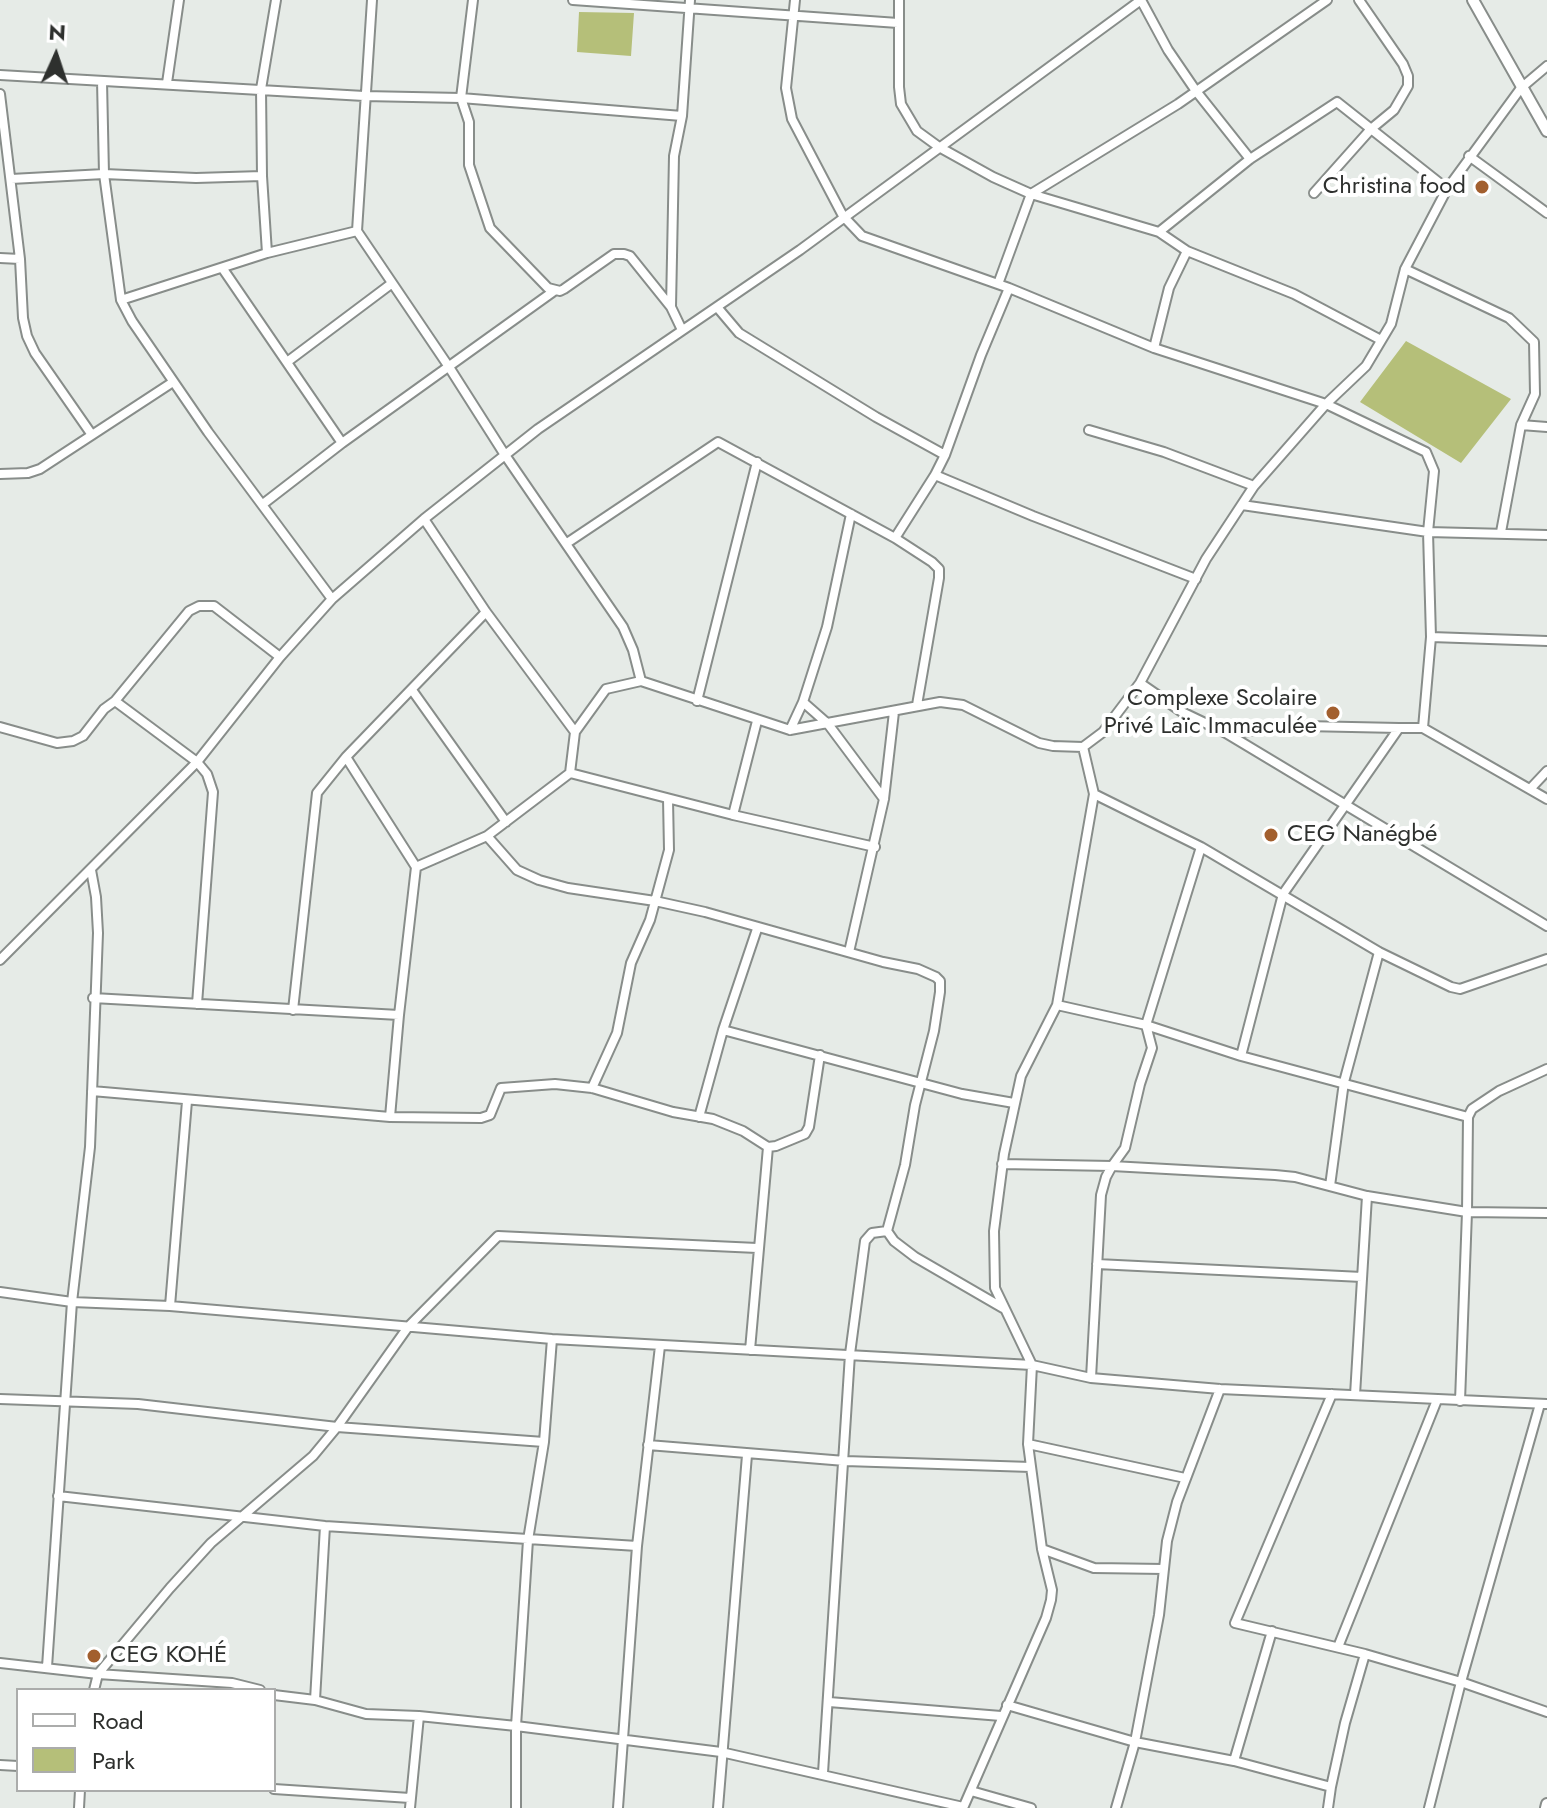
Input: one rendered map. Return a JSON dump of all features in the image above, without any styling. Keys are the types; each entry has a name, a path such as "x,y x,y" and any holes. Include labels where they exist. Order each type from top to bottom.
{"street":[{"path":"167,83 179,0"},
{"path":"267,253 261,89 276,0"},
{"path":"372,0 357,231 623,627 641,681"},
{"path":"473,0 461,98 469,122 469,165 490,228 554,291"},
{"path":"573,0 690,5 794,17 898,23"},
{"path":"795,0 786,88 788,107 843,216 868,239 899,247 1009,288 1154,348 1326,404 1426,452 1434,471 1428,532 1431,637 1423,728"},
{"path":"899,0 901,104 917,131 939,147 1031,194 1159,232 1187,251 1294,294 1381,340"},
{"path":"0,960 197,762 280,657 332,599 424,519 538,429 800,250 1141,0 1168,50 1196,91 1250,159"},
{"path":"998,284 1031,194 1196,91 1327,0"},
{"path":"1314,193 1371,129 1394,110 1406,93 1408,76 1359,0"},
{"path":"1473,0 1547,131"},
{"path":"671,307 674,156 682,116 690,5"},
{"path":"416,867 487,836 570,773 575,732 606,689 641,681 790,730 940,702 963,705 1039,743 1083,747 1103,732 1140,683 1196,579 1254,486 1326,404 1366,366 1391,324 1405,269 1447,189 1521,88 1547,66"},
{"path":"0,75 364,96 461,98 682,116"},
{"path":"102,81 104,174 121,300 173,382 332,599"},
{"path":"0,94 27,336 35,353 92,435"},
{"path":"1159,232 1250,159 1337,102 1447,189"},
{"path":"1469,156 1547,213"},
{"path":"11,179 104,174 196,178 262,176"},
{"path":"121,300 267,253 357,231"},
{"path":"1154,348 1169,288 1187,251"},
{"path":"263,504 342,443 554,291 564,289 614,254 630,256 671,307 682,330"},
{"path":"0,258 20,259"},
{"path":"223,269 342,443"},
{"path":"1405,269 1509,318 1529,334 1536,352 1535,390 1521,425 1501,532"},
{"path":"287,362 391,284"},
{"path":"895,538 945,455 1009,288"},
{"path":"717,307 739,333 876,417 945,455"},
{"path":"0,474 28,473 40,469 173,382"},
{"path":"1521,425 1547,427"},
{"path":"1089,430 1164,452 1254,486"},
{"path":"567,543 718,442 895,538 939,569 917,705"},
{"path":"697,701 757,462"},
{"path":"935,475 1196,579"},
{"path":"1242,505 1428,532 1547,535"},
{"path":"790,730 803,702 827,627 851,514"},
{"path":"424,519 486,612 575,732"},
{"path":"0,727 57,743 83,736 189,611 199,606 214,606 280,657"},
{"path":"293,1010 315,804 320,787 486,612"},
{"path":"1431,637 1547,641"},
{"path":"1140,683 1182,712 1226,733 1547,926"},
{"path":"412,690 506,822"},
{"path":"115,701 197,762 211,781 213,792 197,1004"},
{"path":"803,702 828,724 884,799"},
{"path":"849,952 884,799 894,712"},
{"path":"733,815 757,721"},
{"path":"1226,733 1304,726 1423,728 1547,799"},
{"path":"1241,1056 1283,894 1399,728"},
{"path":"276,1695 315,1700 366,1714 516,1726 721,1752 823,1773 963,1808 1046,1618 1051,1600 1052,1590 1042,1549 1028,1444 1032,1365 993,1281 994,1231 1002,1164 1014,1103 1025,1065 1057,1005 1094,794 1083,747"},
{"path":"346,757 416,867 390,1117"},
{"path":"1531,788 1547,771"},
{"path":"570,773 875,847"},
{"path":"1094,794 1201,847 1379,952 1460,989 1547,959"},
{"path":"592,1088 617,1033 631,963 655,901 669,850 668,799"},
{"path":"487,836 517,870 539,880 705,912 757,929 930,973 940,981 934,1031 905,1165 887,1231"},
{"path":"1091,1378 1101,1195 1106,1177 1125,1148 1152,1048 1146,1025 1201,847"},
{"path":"47,1667 72,1302 90,1147 93,998 98,933 91,870"},
{"path":"699,1117 723,1030 757,929"},
{"path":"1330,1186 1344,1082 1379,952"},
{"path":"93,998 399,1015"},
{"path":"1057,1005 1146,1025 1241,1056 1468,1117"},
{"path":"723,1030 962,1094 1014,1103"},
{"path":"92,1091 390,1117 488,1117 501,1088 555,1084 592,1088 629,1100 713,1119 743,1131 768,1147 805,1134 809,1127 820,1055"},
{"path":"1460,1401 1468,1117 1472,1109 1499,1091 1547,1069"},
{"path":"170,1306 187,1101"},
{"path":"750,1350 768,1147"},
{"path":"1002,1164 1112,1166 1295,1177 1367,1196 1467,1212 1547,1213"},
{"path":"1355,1395 1367,1196"},
{"path":"887,1231 894,1241 915,1257 1004,1309"},
{"path":"823,1773 850,1354 865,1241 872,1233 887,1231"},
{"path":"94,1688 98,1674 211,1543 290,1478 337,1427 408,1327 495,1238 502,1235 757,1248"},
{"path":"1097,1264 1362,1277"},
{"path":"0,1292 72,1302 170,1306 552,1339 1032,1365 1091,1378 1220,1389 1544,1404 1461,1682 1429,1808"},
{"path":"516,1808 516,1726 528,1540 544,1442 552,1339"},
{"path":"618,1808 637,1546 660,1346"},
{"path":"1116,1808 1135,1742 1159,1615 1167,1541 1185,1478 1220,1389"},
{"path":"1332,1394 1235,1623 1365,1654 1461,1682 1547,1712"},
{"path":"0,1399 138,1404 337,1427 544,1442"},
{"path":"1338,1647 1437,1400"},
{"path":"1028,1444 1185,1478"},
{"path":"648,1445 845,1461 1031,1467"},
{"path":"718,1808 747,1455"},
{"path":"58,1496 325,1526 637,1546"},
{"path":"315,1700 325,1526"},
{"path":"1042,1549 1094,1568 1164,1569"},
{"path":"1234,1761 1272,1631"},
{"path":"1328,1808 1345,1723 1365,1654"},
{"path":"0,1663 98,1674 232,1683 252,1688"},
{"path":"829,1702 1001,1716"},
{"path":"1007,1705 1135,1742 1234,1761 1331,1787"},
{"path":"276,1789 410,1803 419,1716"},
{"path":"971,1791 1031,1808"}],"green space":[{"path":"579,12 634,13 631,56 577,52"},
{"path":"1406,341 1511,399 1461,463 1360,402"}],"place":[{"name":"Christina food","path":"1482,187"},
{"name":"Complexe Scolaire Privé Laïc Immaculée","path":"1333,713"},
{"name":"CEG Nanégbé","path":"1271,835"},
{"name":"CEG KOHÉ","path":"94,1656"}]}
